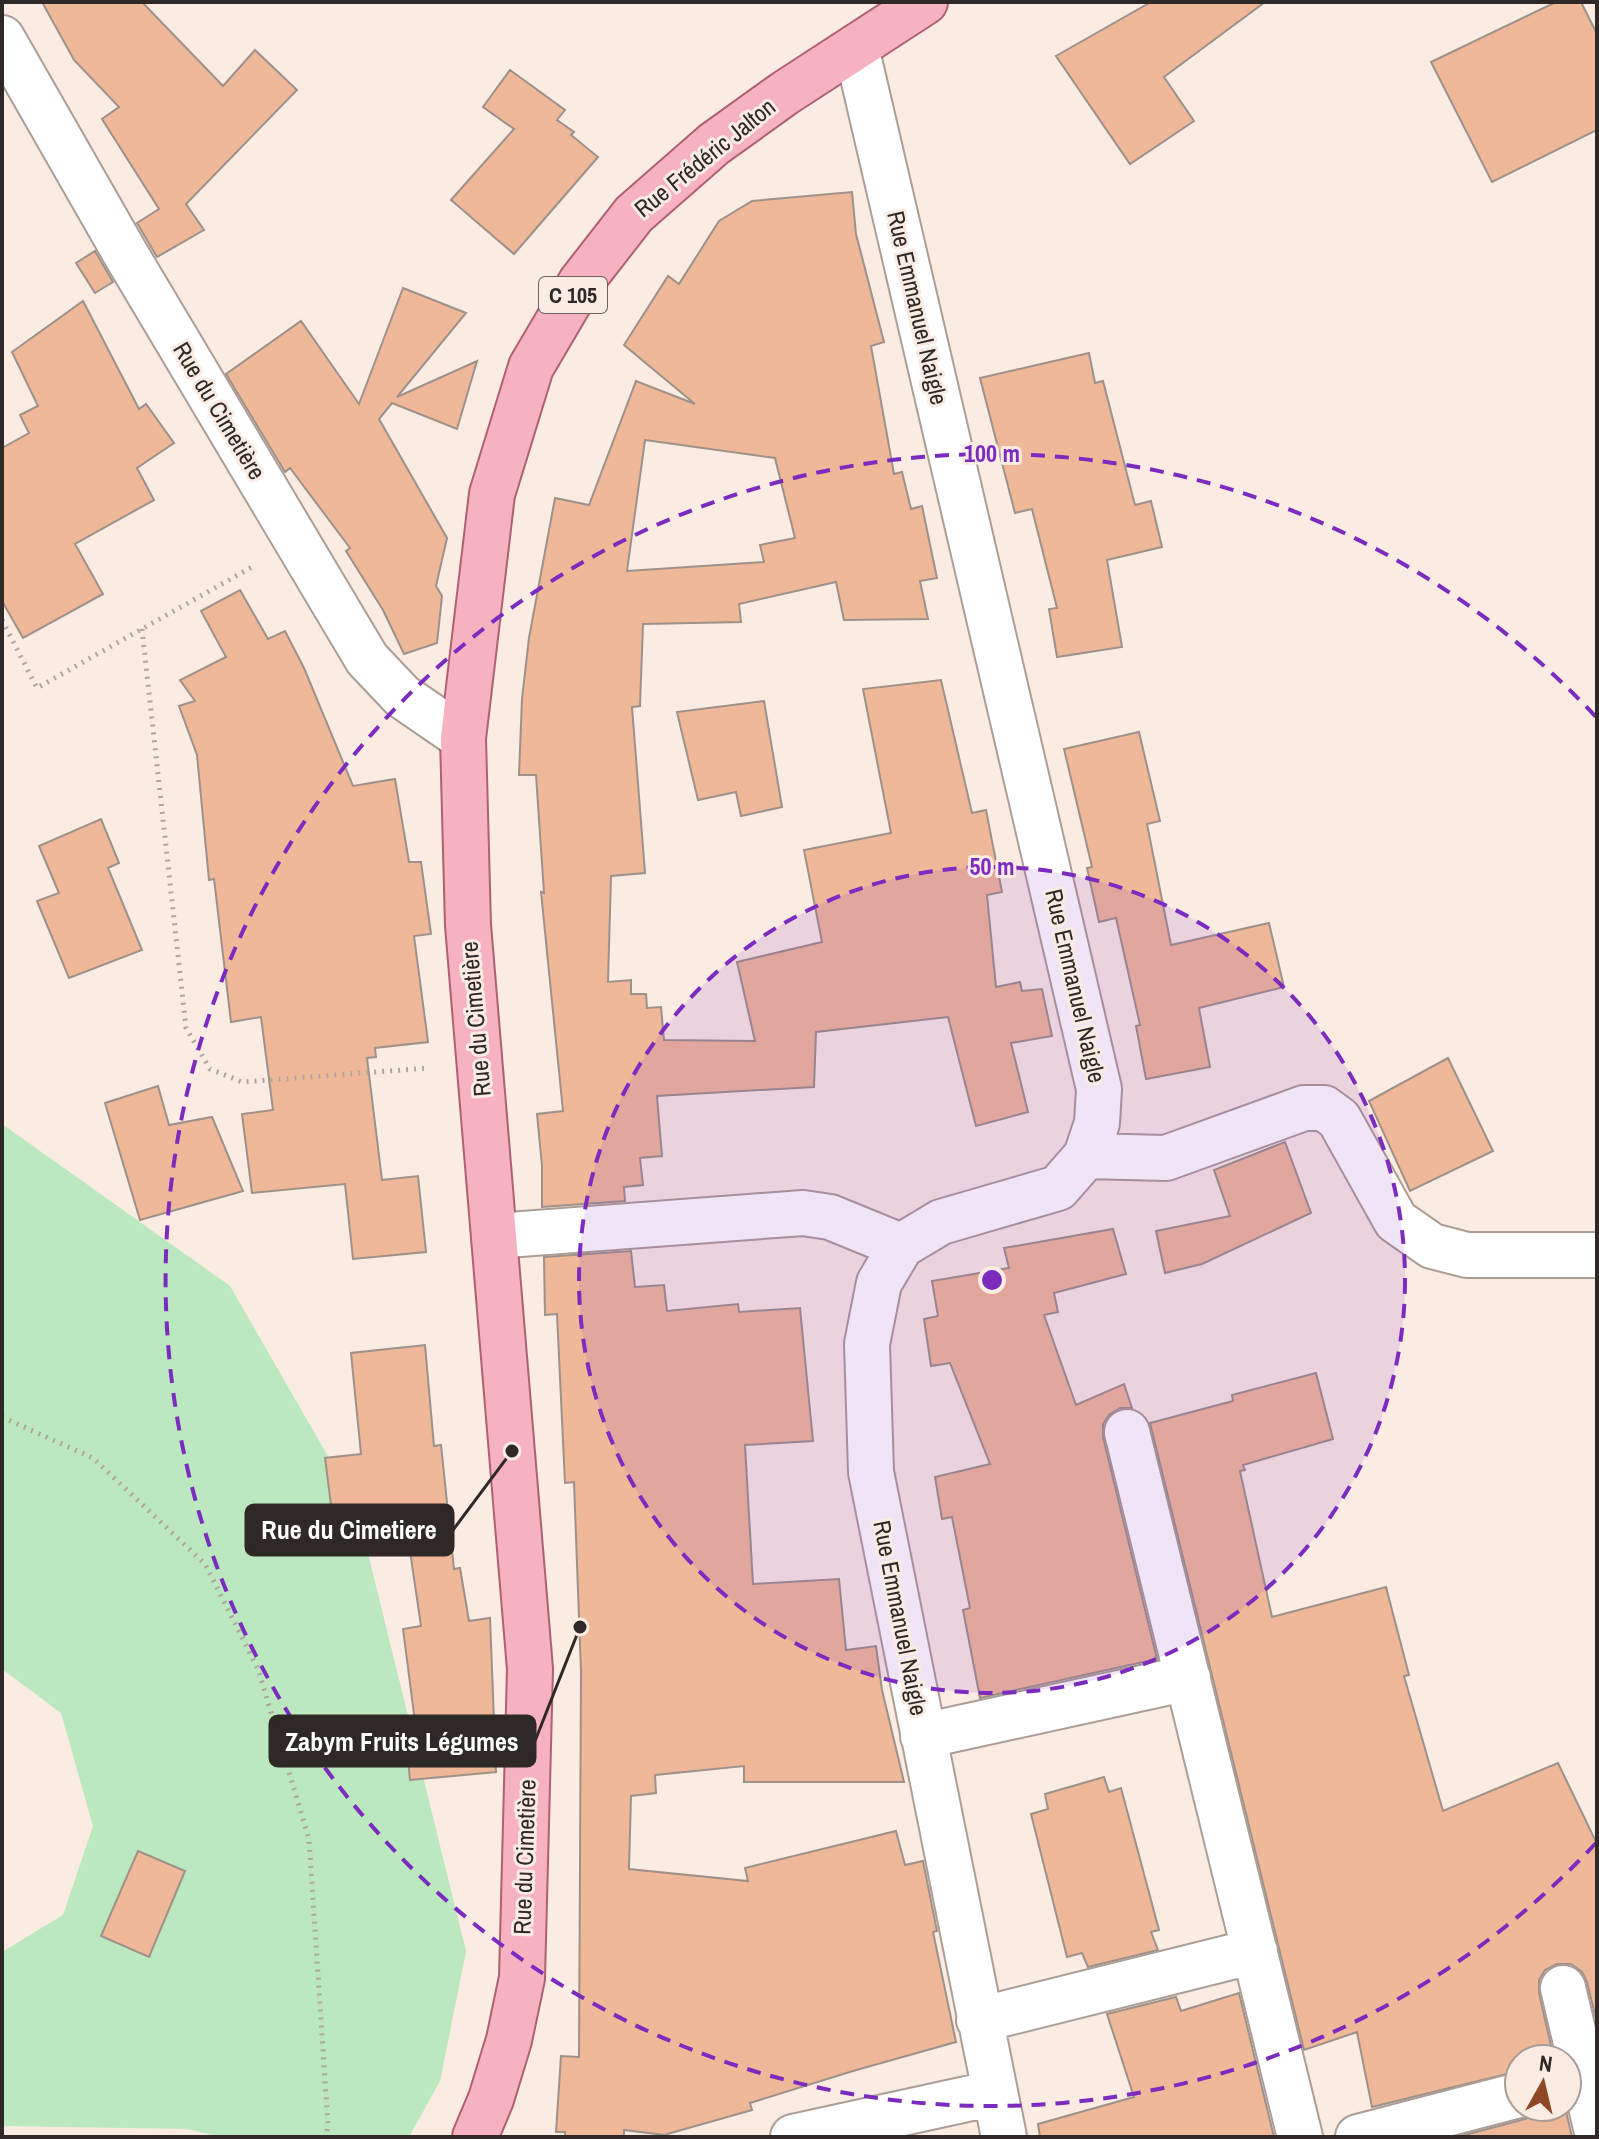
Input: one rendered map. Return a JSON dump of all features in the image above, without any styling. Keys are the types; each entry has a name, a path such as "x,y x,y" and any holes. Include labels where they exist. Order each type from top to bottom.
{"main road":[{"name":"Rue Frédéric Jalton","path":"463,738 492,494 531,367 581,282 634,214 714,144 785,93 925,2"},
{"name":"Rue du Cimetière","path":"463,738 468,925 530,1669 522,1978 509,2040 491,2099 475,2137"}],"street":[{"name":"Rue du Cimetière","path":"2,38 125,253 367,659 402,696 463,738"},
{"name":"Rue Emmanuel Naigle","path":"856,47 1099,1089 1097,1123 1086,1156 1058,1188 941,1222 901,1246 879,1283 867,1344 871,1472 1004,2137"},
{"path":"1086,1156 1166,1158 1304,1108 1324,1108 1339,1119 1396,1221 1432,1246 1467,1255 1597,1255"},
{"path":"494,1236 803,1213 830,1217 901,1246"},
{"path":"1127,1432 1300,2137"},
{"path":"923,1736 1188,1678"},
{"path":"979,2020 1255,1951"},
{"path":"1563,1988 1570,2043"},
{"path":"793,2137 994,2093"},
{"path":"1358,2137 1503,2099"},
{"path":"1583,2099 1597,2132"}],"path":[{"path":"2,620 37,688 297,542"},
{"path":"142,629 186,1028 210,1069 242,1082 480,1065"},
{"path":"2,1417 93,1458 205,1564 258,1669 309,1839 328,2125 326,2137"}],"green space":[{"path":"2,1124 230,1286 356,1505 466,1951 440,2081 409,2137 220,2137 188,2129 2,2126 2,1952 63,1915 93,1826 61,1713 2,1669"}],"building":[{"path":"42,2 142,2 223,86 255,50 297,90 186,204 204,230 157,257 137,223 159,209 102,119 119,107 74,60"},
{"path":"1151,2 1265,2 1164,77 1194,121 1130,164 1056,56"},
{"path":"1556,2 1581,2 1597,34 1597,130 1492,182 1431,62"},
{"path":"510,70 565,110 557,120 574,132 571,135 598,157 514,254 451,200 514,129 483,107"},
{"path":"852,192 856,234 884,342 871,346 894,474 902,472 911,509 922,506 937,578 920,581 928,619 844,620 836,582 739,604 741,622 643,624 640,706 632,707 645,873 611,876 608,982 631,980 631,994 646,994 647,1008 661,1007 664,1040 755,1041 737,962 822,942 804,850 891,833 863,689 941,680 972,813 986,810 1002,892 987,895 996,987 1020,982 1022,991 1042,989 1052,1036 1011,1043 1028,1112 976,1126 948,1017 816,1032 814,1087 657,1096 662,1156 640,1158 643,1185 624,1187 625,1201 542,1207 537,1114 563,1111 541,892 544,893 536,775 519,775 522,699 529,638 555,498 589,505 636,381 695,404 624,345 668,276 679,284 719,221 752,201","holes":["645,440 775,458 795,538 760,545 764,562 627,571"]},
{"path":"95,251 113,282 95,293 76,263"},
{"path":"403,288 466,313 397,397 477,361 457,429 392,403 379,419 447,538 436,586 442,596 437,643 404,654 383,610 346,551 350,548 290,468 285,472 226,374 301,321 359,404"},
{"path":"83,301 139,409 146,404 174,443 137,468 154,500 75,544 103,594 23,638 2,601 2,448 29,433 20,415 38,406 12,352"},
{"path":"1089,353 1095,383 1103,381 1135,505 1151,501 1162,547 1107,560 1122,647 1057,657 1049,609 1057,608 1032,509 1015,513 980,378"},
{"path":"240,590 268,639 285,631 304,668 353,786 395,779 409,862 421,862 431,934 414,936 428,1042 375,1048 376,1057 367,1058 382,1180 418,1176 426,1252 353,1259 345,1184 252,1193 242,1114 273,1110 261,1017 231,1022 214,879 209,880 197,755 179,706 195,701 180,680 226,657 201,611"},
{"path":"764,701 782,807 741,816 736,792 698,800 677,712"},
{"path":"1139,732 1160,821 1147,824 1171,945 1269,923 1284,987 1199,1008 1210,1067 1146,1079 1136,1026 1140,1025 1116,918 1099,922 1087,868 1092,867 1064,749"},
{"path":"101,819 119,863 108,868 142,950 69,978 37,901 59,893 39,846"},
{"path":"1448,1058 1493,1151 1410,1191 1369,1101"},
{"path":"158,1086 169,1125 212,1117 243,1191 140,1220 105,1103"},
{"path":"1285,1142 1311,1213 1202,1264 1165,1273 1156,1231 1230,1216 1214,1170"},
{"path":"1113,1229 1126,1274 1054,1293 1058,1312 1044,1315 1076,1405 1124,1384 1132,1408 1120,1408 1109,1415 1103,1424 1103,1437 1157,1659 980,1698 963,1610 970,1608 952,1517 942,1519 935,1477 990,1464 950,1363 931,1366 924,1319 938,1316 932,1281 1009,1268 1004,1248"},
{"path":"631,1251 635,1287 664,1285 667,1311 738,1304 739,1312 800,1308 813,1441 745,1445 753,1584 839,1579 846,1650 876,1646 882,1690 904,1782 744,1782 744,1766 655,1775 656,1793 631,1796 629,1869 748,1881 745,1868 896,1831 905,1865 923,1861 937,1931 933,1932 956,2042 750,2103 752,2110 664,2135 624,2130 624,2137 565,2137 565,2132 556,2132 561,2056 579,2057 581,1672 574,1482 565,1483 557,1314 545,1315 544,1257"},
{"path":"425,1345 434,1446 441,1445 454,1569 460,1568 469,1621 490,1618 496,1772 410,1780 406,1738 417,1737 403,1629 421,1626 404,1510 332,1513 325,1458 361,1454 351,1353"},
{"path":"1316,1373 1333,1439 1243,1465 1245,1470 1240,1471 1272,1617 1386,1587 1409,1675 1404,1676 1443,1811 1558,1763 1597,1844 1597,2023 1582,1972 1571,1964 1557,1964 1545,1970 1539,1980 1539,1993 1550,2043 1503,2043 1503,2075 1372,2107 1357,2032 1304,2050 1150,1423 1233,1401 1232,1395"},
{"path":"1104,1777 1109,1792 1121,1788 1159,1930 1151,1932 1158,1950 1088,1967 1082,1953 1067,1957 1031,1814 1048,1809 1045,1794"},
{"path":"138,1851 185,1871 149,1957 101,1936"},
{"path":"1239,1993 1274,2137 1040,2137 1038,2124 1134,2097 1107,2014 1176,1997 1181,2011"},
{"path":"1510,2123 1569,2123 1572,2137 1457,2137"}],"place":[{"name":"Rue du Cimetiere","path":"512,1451"},
{"name":"Zabym Fruits Légumes","path":"580,1627"}]}
